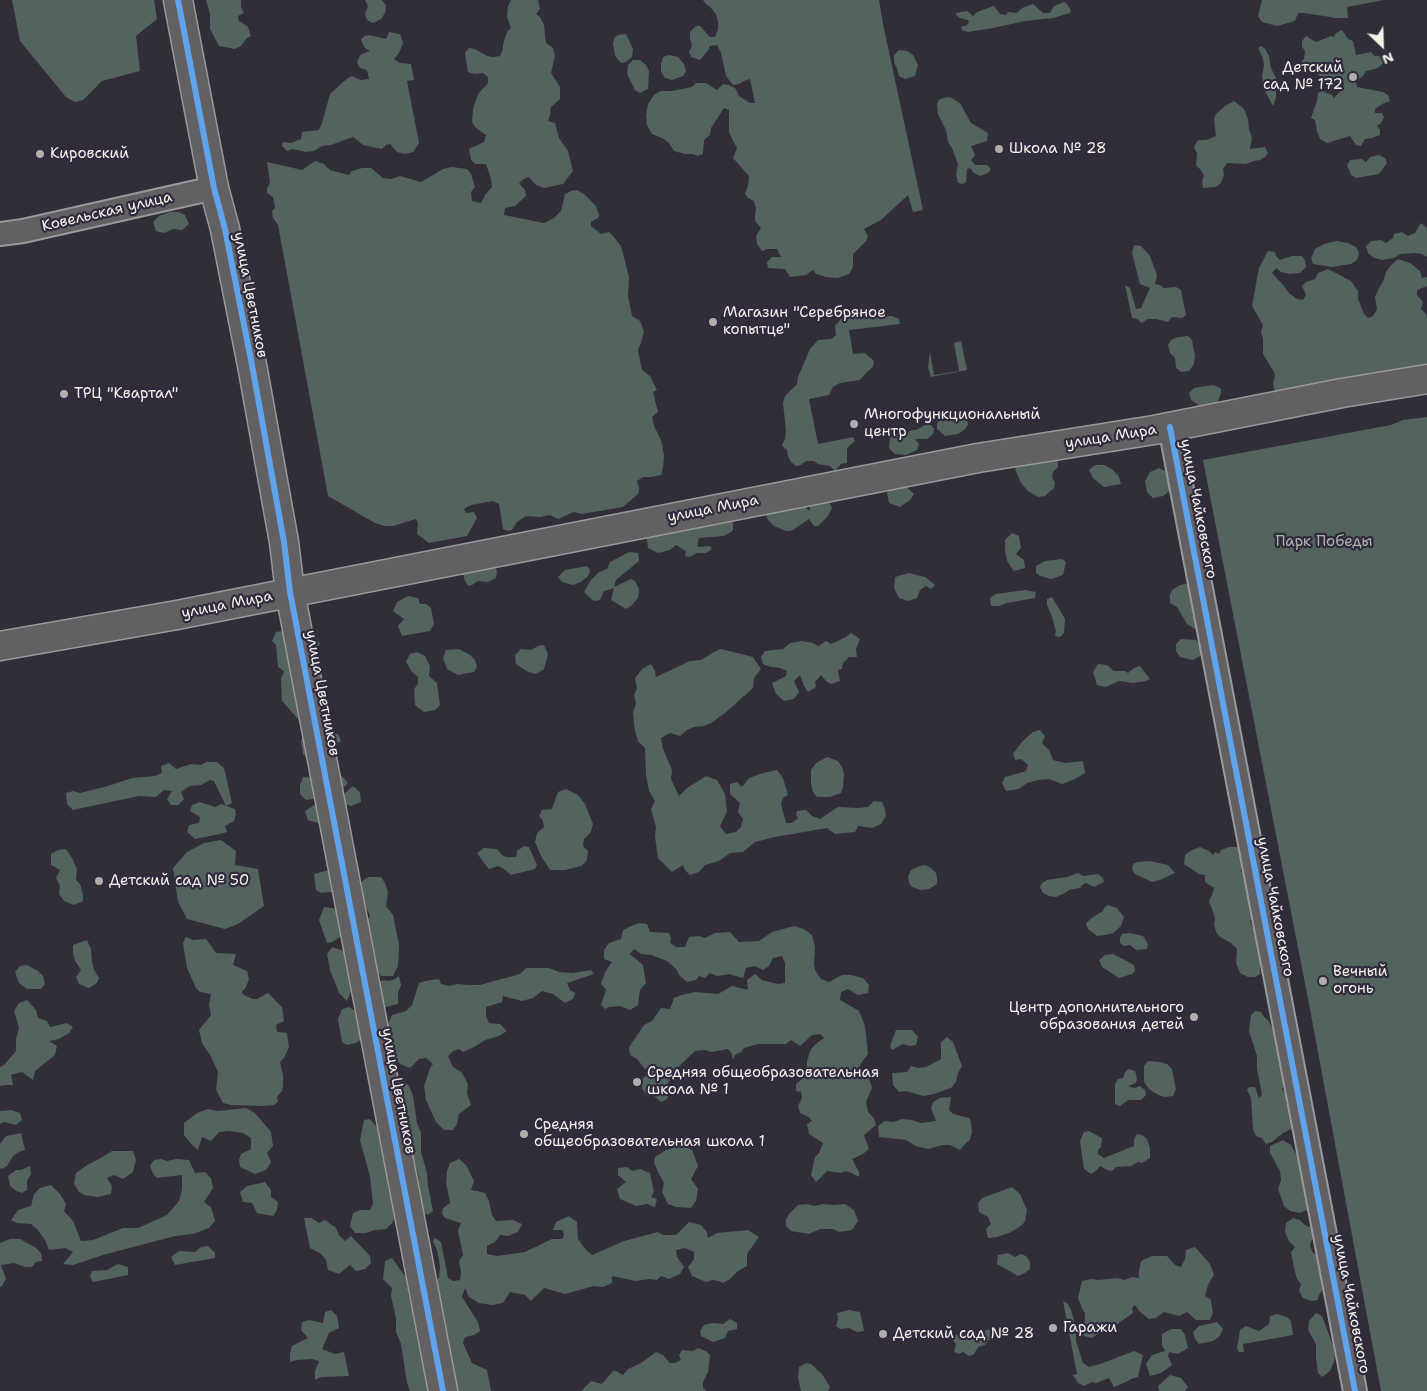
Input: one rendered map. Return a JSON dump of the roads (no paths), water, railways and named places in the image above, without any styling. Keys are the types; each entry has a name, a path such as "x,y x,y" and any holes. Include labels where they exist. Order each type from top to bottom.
{"main road":[{"name":"улица Цветников","path":"178,0 214,188 225,229 252,365 284,542 290,592 443,1391"},
{"name":"улица Мира","path":"0,646 177,615 978,458 1170,427 1342,393 1427,379"}],"street":[{"name":"Ковельская улица","path":"0,234 23,231 214,188"},
{"name":"улица Чайковского","path":"1170,427 1355,1391"}],"place":[{"name":"Детский сад № 172","path":"1353,77"},
{"name":"Школа № 28","path":"999,149"},
{"name":"Кировский","path":"40,154"},
{"name":"Магазин \"Серебряное копытце\"","path":"713,322"},
{"name":"ТРЦ \"Квартал\"","path":"64,394"},
{"name":"Многофункциональный центр","path":"854,424"},
{"name":"Детский сад № 50","path":"99,881"},
{"name":"Вечный огонь","path":"1323,981"},
{"name":"Центр дополнительного образования детей","path":"1194,1017"},
{"name":"Средняя общеобразовательная школа № 1","path":"637,1082"},
{"name":"Средняя общеобразовательная школа 1","path":"524,1134"},
{"name":"Гаражи","path":"1053,1328"},
{"name":"Детский сад № 28","path":"883,1334"}],"park label":[{"name":"Парк Победы","path":"1324,542"}]}
